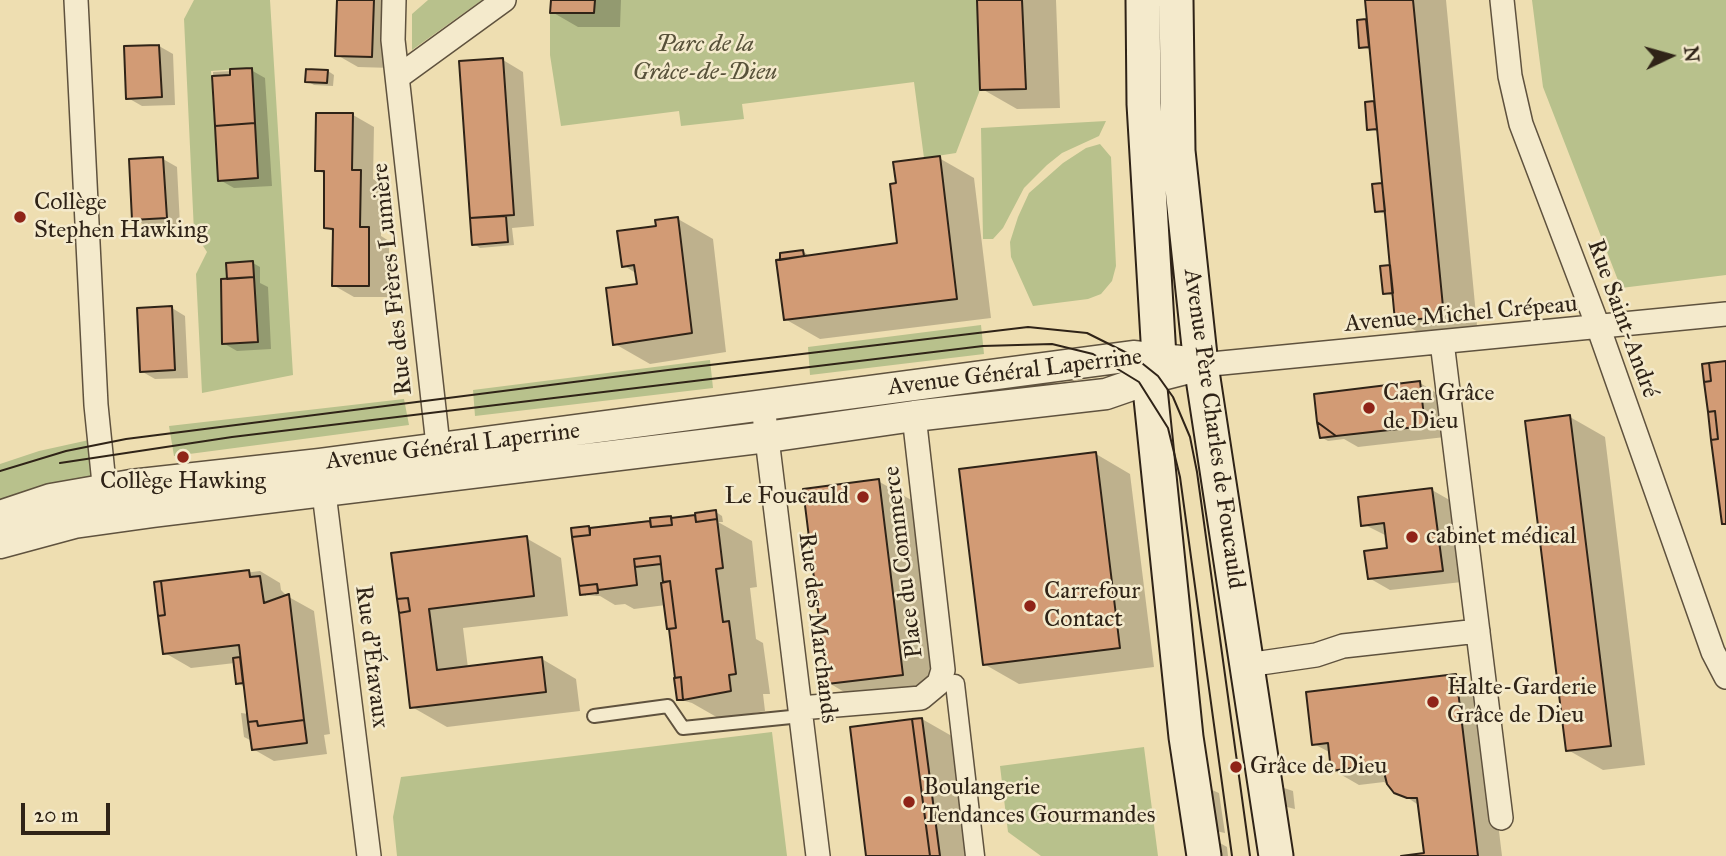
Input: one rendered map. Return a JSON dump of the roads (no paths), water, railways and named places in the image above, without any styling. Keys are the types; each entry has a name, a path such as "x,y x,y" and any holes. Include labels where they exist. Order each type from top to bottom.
{"main road":[{"name":"Avenue Père Charles de Foucauld","path":"1143,0 1144,104 1154,368 1186,737 1204,856"},
{"name":"Avenue Père Charles de Foucauld","path":"1176,0 1178,151 1201,365 1276,856"}],"street":[{"path":"76,0 96,405 108,519"},
{"name":"Rue des Frères Lumière","path":"394,0 393,40 440,462"},
{"path":"398,77 504,0"},
{"name":"Rue Saint-André","path":"1502,0 1510,76 1521,124 1599,329 1713,652 1726,677"},
{"name":"Avenue Michel Crépeau","path":"1201,365 1599,329 1726,314"},
{"path":"1442,342 1501,818"},
{"name":"Avenue Général Laperrine","path":"0,543 74,523 108,519 322,477 440,462 763,406 1133,356 1154,368"},
{"name":"Avenue Général Laperrine","path":"440,462 767,437 914,416 1106,394 1154,368 1201,365"},
{"name":"Rue des Marchands","path":"763,406 818,856"},
{"name":"Place du Commerce","path":"801,712 921,698 939,683 943,670 914,416"},
{"name":"Avenue Général Laperrine","path":"0,516 51,499 105,489 322,477"},
{"name":"Rue d'Étavaux","path":"322,477 369,856"},
{"path":"1247,665 1316,655 1332,650 1478,631"},
{"path":"955,684 975,856"}],"lane":[{"path":"594,716 668,706 684,728 801,712"}],"tram line":[{"path":"0,471 66,451 126,439 668,370 1028,327 1087,333 1133,356 1158,376 1173,397 1190,437 1250,856"},
{"path":"60,463 232,437 983,346 1052,344 1093,354 1139,382 1168,428 1180,477 1232,856"}],"place":[{"name":"Collège Stephen Hawking","path":"20,217"},
{"name":"Caen Grâce de Dieu","path":"1369,408"},
{"name":"Collège Hawking","path":"183,457"},
{"name":"Le Foucauld","path":"863,497"},
{"name":"cabinet médical","path":"1412,537"},
{"name":"Carrefour Contact","path":"1030,606"},
{"name":"Halte-Garderie Grâce de Dieu","path":"1433,702"},
{"name":"Grâce de Dieu","path":"1236,767"},
{"name":"Boulangerie Tendances Gourmandes","path":"909,802"}],"park label":[{"name":"Parc de la Grâce-de-Dieu","path":"705,59"}]}
